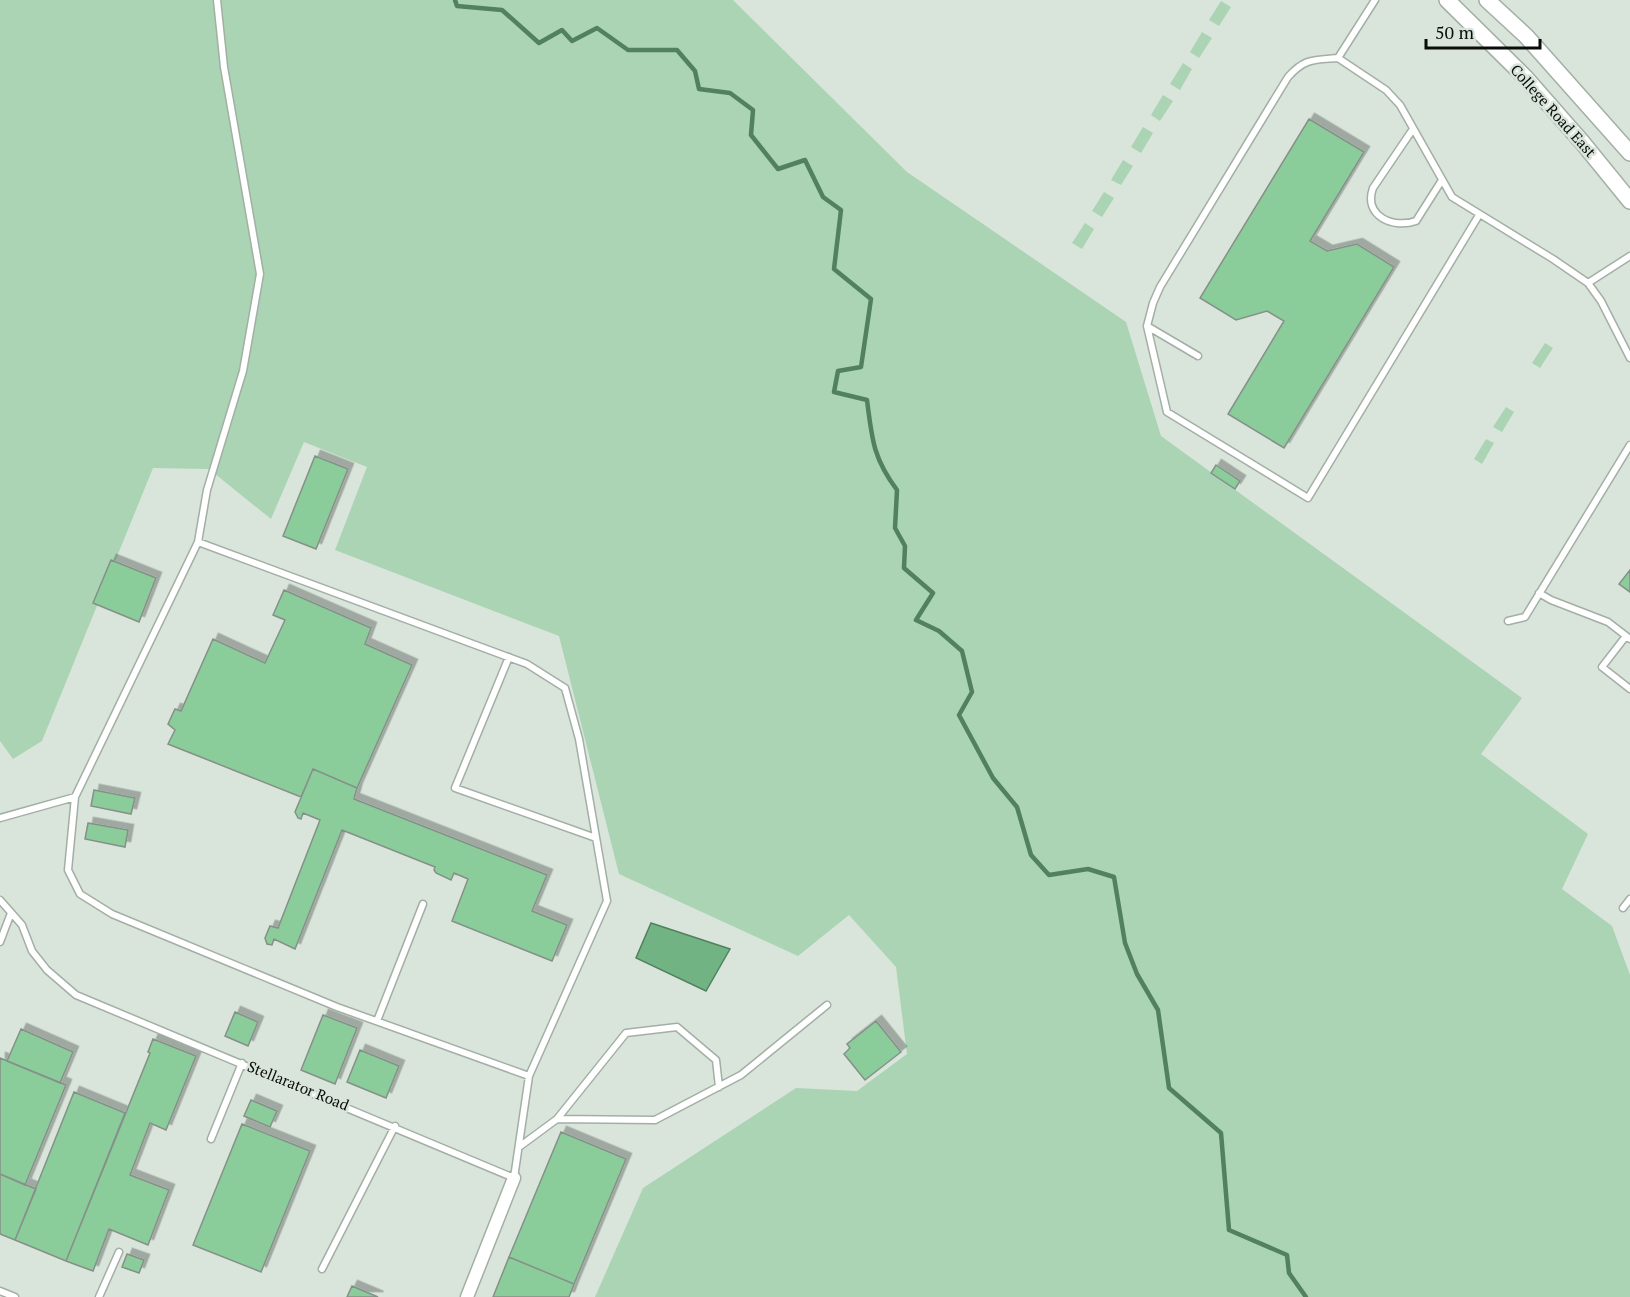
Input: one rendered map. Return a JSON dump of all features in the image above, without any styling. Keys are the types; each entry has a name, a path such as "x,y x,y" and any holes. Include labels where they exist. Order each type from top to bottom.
{"street":[{"name":"College Road East","path":"1447,0 1525,77 1630,201"},
{"name":"College Road East","path":"1487,0 1526,36 1630,153"},
{"path":"467,1297 514,1178"}],"lane":[{"path":"217,0 224,67 260,274 243,371 207,490 198,542 75,797 68,870 80,894 112,914 327,1002 529,1076"},
{"path":"1338,58 1375,0"},
{"path":"1479,215 1308,498 1167,412 1147,326 1153,303 1160,287 1288,77 1298,66 1310,60 1338,58 1386,90 1400,105 1452,197 1544,253 1588,283 1601,301 1630,358"},
{"path":"1413,129 1373,188 1370,197 1372,207 1387,221 1407,225 1416,221 1442,180"},
{"path":"1588,283 1630,256"},
{"path":"1147,326 1198,356"},
{"path":"1508,621 1525,617 1630,446"},
{"path":"198,542 527,664 565,688 579,739 607,901 529,1076 514,1178"},
{"path":"1539,593 1551,600 1608,622 1628,637 1602,667 1630,689"},
{"path":"509,657 455,788 596,838"},
{"path":"0,818 75,797"},
{"path":"1623,908 1630,899"},
{"name":"Stellarator Road","path":"0,900 22,926 32,951 47,970 76,995 395,1126 514,1178"},
{"path":"377,1021 423,904"},
{"path":"0,942 11,913"},
{"path":"557,1119 655,1120 741,1075 827,1005"},
{"path":"519,1147 557,1119 626,1033 677,1027 716,1060 719,1087"},
{"path":"211,1139 242,1063"},
{"path":"322,1269 395,1126"},
{"path":"99,1297 119,1252"},
{"path":"0,1291 15,1297"}],"shaded area":[{"path":"0,0 733,0 907,172 1126,322 1161,436 1522,698 1481,754 1588,834 1562,889 1612,926 1630,975 1630,1297 595,1297 643,1188 796,1088 857,1091 907,1054 896,967 849,915 798,956 619,874 559,636 335,550 367,467 304,442 271,519 209,469 153,468 42,741 13,759 0,741"},
{"path":"1221,1 1231,7 1219,26 1209,20"},
{"path":"1202,32 1212,38 1199,58 1190,52"},
{"path":"1183,63 1192,69 1180,90 1170,84"},
{"path":"1163,95 1173,101 1160,121 1151,115"},
{"path":"1143,127 1153,133 1141,153 1131,147"},
{"path":"1123,160 1133,166 1121,185 1111,180"},
{"path":"1104,192 1114,198 1102,217 1092,211"},
{"path":"1085,223 1094,229 1082,249 1072,243"},
{"path":"1545,343 1553,348 1540,368 1532,363"},
{"path":"1506,407 1514,412 1502,432 1493,427"},
{"path":"1486,439 1494,443 1482,464 1474,459"},
{"path":"651,923 730,949 706,991 636,958"}],"building":[{"path":"1309,119 1364,152 1310,241 1327,251 1357,244 1394,267 1284,448 1228,414 1284,321 1267,311 1236,320 1200,298"},
{"path":"315,456 348,469 316,549 283,536"},
{"path":"1216,465 1240,481 1235,489 1211,473"},
{"path":"111,560 156,578 139,622 93,603"},
{"path":"1630,570 1630,592 1619,584"},
{"path":"284,590 371,628 365,644 412,665 357,788 313,769 301,797 168,744 175,730 168,724 175,709 181,711 213,639 265,663 285,620 273,615"},
{"path":"313,769 357,788 354,799 547,875 532,911 567,925 552,961 452,921 468,879 454,873 451,880 436,873 435,867 342,830 295,949 274,939 272,945 267,944 265,938 270,926 278,928 320,820 303,813 301,819 295,812"},
{"path":"94,790 135,798 131,814 91,806"},
{"path":"88,823 128,830 125,847 85,839"},
{"path":"235,1012 258,1022 248,1046 225,1036"},
{"path":"323,1015 357,1028 335,1084 301,1070"},
{"path":"876,1021 901,1052 865,1080 844,1054 850,1048 847,1044"},
{"path":"21,1029 73,1052 60,1083 7,1061"},
{"path":"153,1039 196,1056 166,1130 150,1123 130,1175 169,1190 148,1245 109,1229 93,1271 66,1261 150,1053 148,1052"},
{"path":"360,1050 399,1066 386,1098 347,1082"},
{"path":"0,1058 66,1085 25,1185 0,1174"},
{"path":"74,1092 125,1113 66,1261 15,1240"},
{"path":"251,1100 277,1111 270,1127 244,1116"},
{"path":"242,1124 310,1151 261,1272 193,1245"},
{"path":"561,1132 626,1159 574,1284 509,1257"},
{"path":"0,1174 36,1189 15,1240 0,1234"},
{"path":"127,1254 144,1260 139,1273 122,1267"},
{"path":"509,1257 574,1284 569,1297 493,1297"},
{"path":"352,1286 378,1297 347,1297"}],"waterway":[{"path":"455,0 457,6 502,10 539,43 562,30 572,41 597,28 628,50 677,50 695,71 699,89 730,93 753,110 751,135 778,169 805,160 823,197 841,210 834,269 871,299 861,367 838,371 834,392 867,400 870,426 878,458 897,490 895,528 905,546 904,568 933,593 916,620 939,631 962,651 972,692 959,715 993,778 1017,807 1031,855 1049,875 1088,869 1114,877 1125,943 1137,974 1158,1010 1169,1088 1221,1133 1229,1230 1287,1255 1289,1273 1306,1297"}]}
